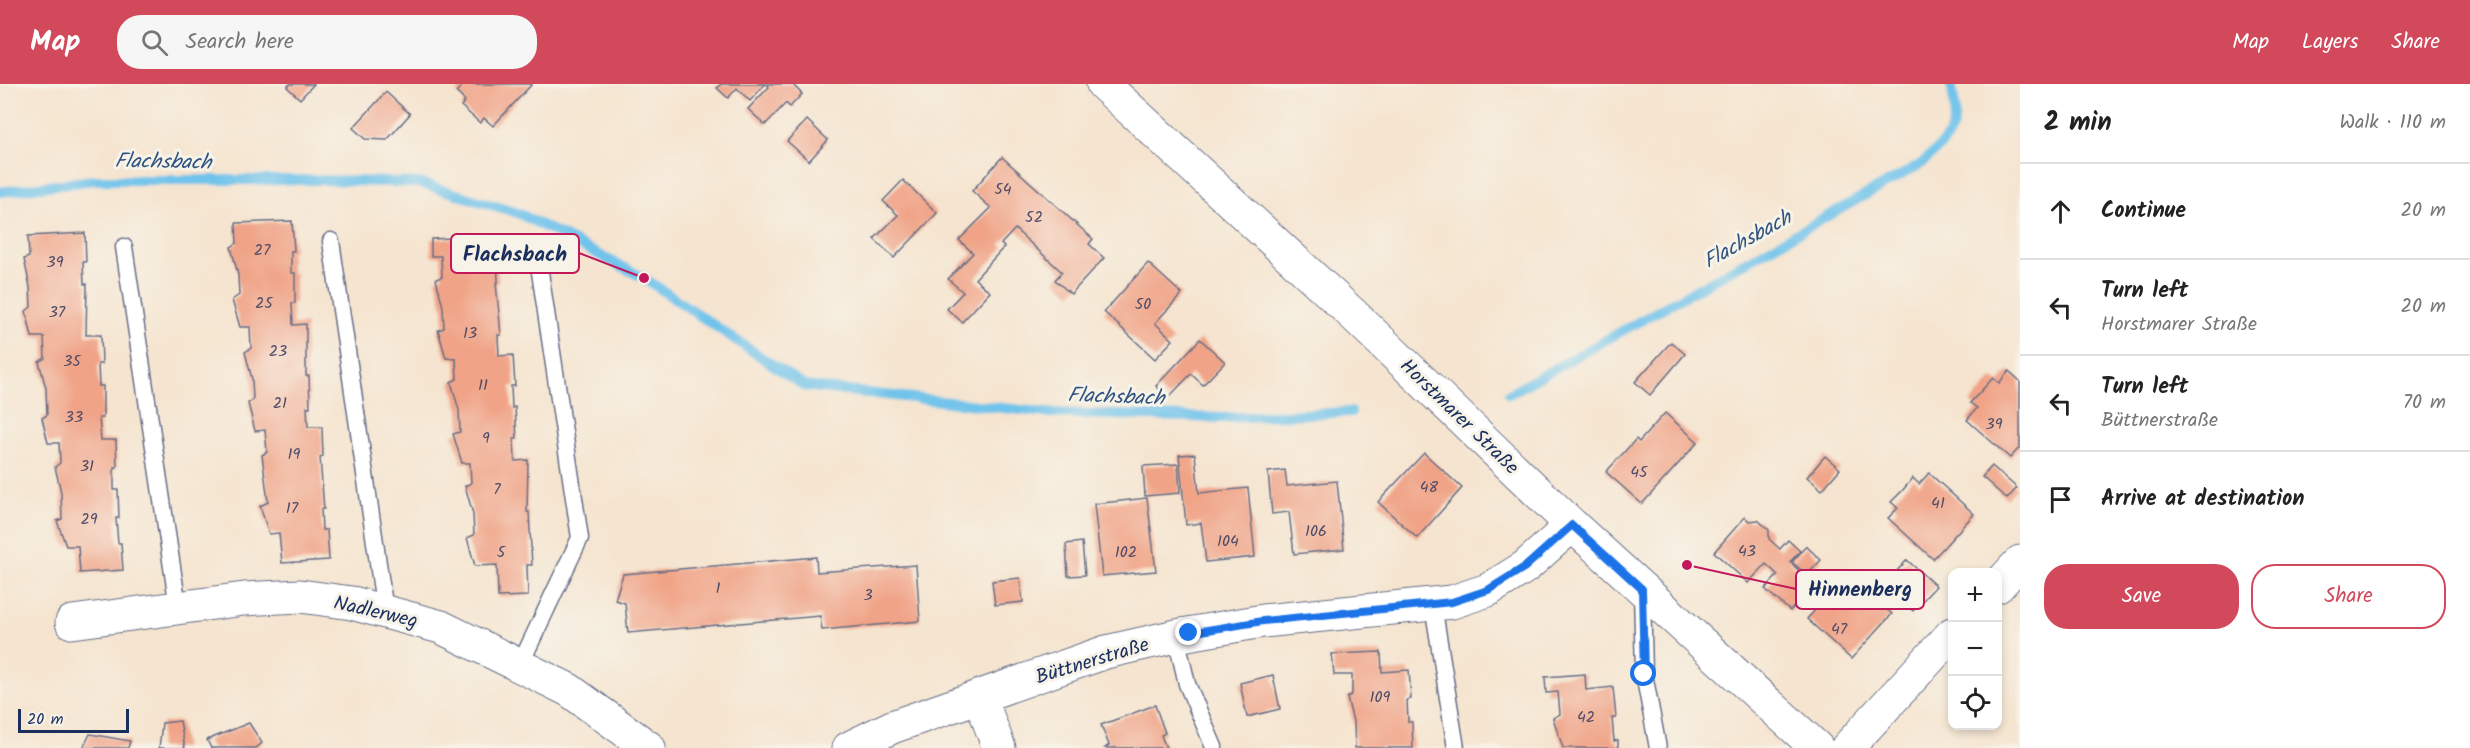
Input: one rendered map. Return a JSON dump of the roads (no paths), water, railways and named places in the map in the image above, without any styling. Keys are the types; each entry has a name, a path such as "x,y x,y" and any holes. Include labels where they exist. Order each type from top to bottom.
{"street":[{"name":"Horstmarer Straße","path":"1103,84 1358,319 1572,525 1817,748"},
{"name":"Büttnerstraße","path":"849,748 892,727 1106,652 1176,636 1263,621 1452,602 1488,590 1525,567 1572,525"},
{"path":"2002,582 2020,562"},
{"name":"Nadlerweg","path":"72,622 244,599 300,596 385,611 441,627 569,690 649,748"},
{"path":"1847,748 1948,639"},
{"path":"980,697 999,748"}],"lane":[{"path":"331,241 385,611"},
{"path":"124,247 178,607"},
{"path":"519,667 580,538 540,272"},
{"path":"1642,589 1644,674 1658,748"},
{"path":"1433,605 1456,748"},
{"path":"1176,636 1187,684 1214,747"}],"waterway":[{"name":"Flachsbach","path":"1509,394 1921,164 1940,146 1951,130 1955,111 1951,84"},
{"name":"Flachsbach","path":"0,192 94,180 324,180 420,183 518,213 644,278 804,386 1048,413 1222,418 1351,412"}],"place":[{"name":"Flachsbach","path":"644,278"},
{"name":"Hinnenberg","path":"1687,565"}]}
